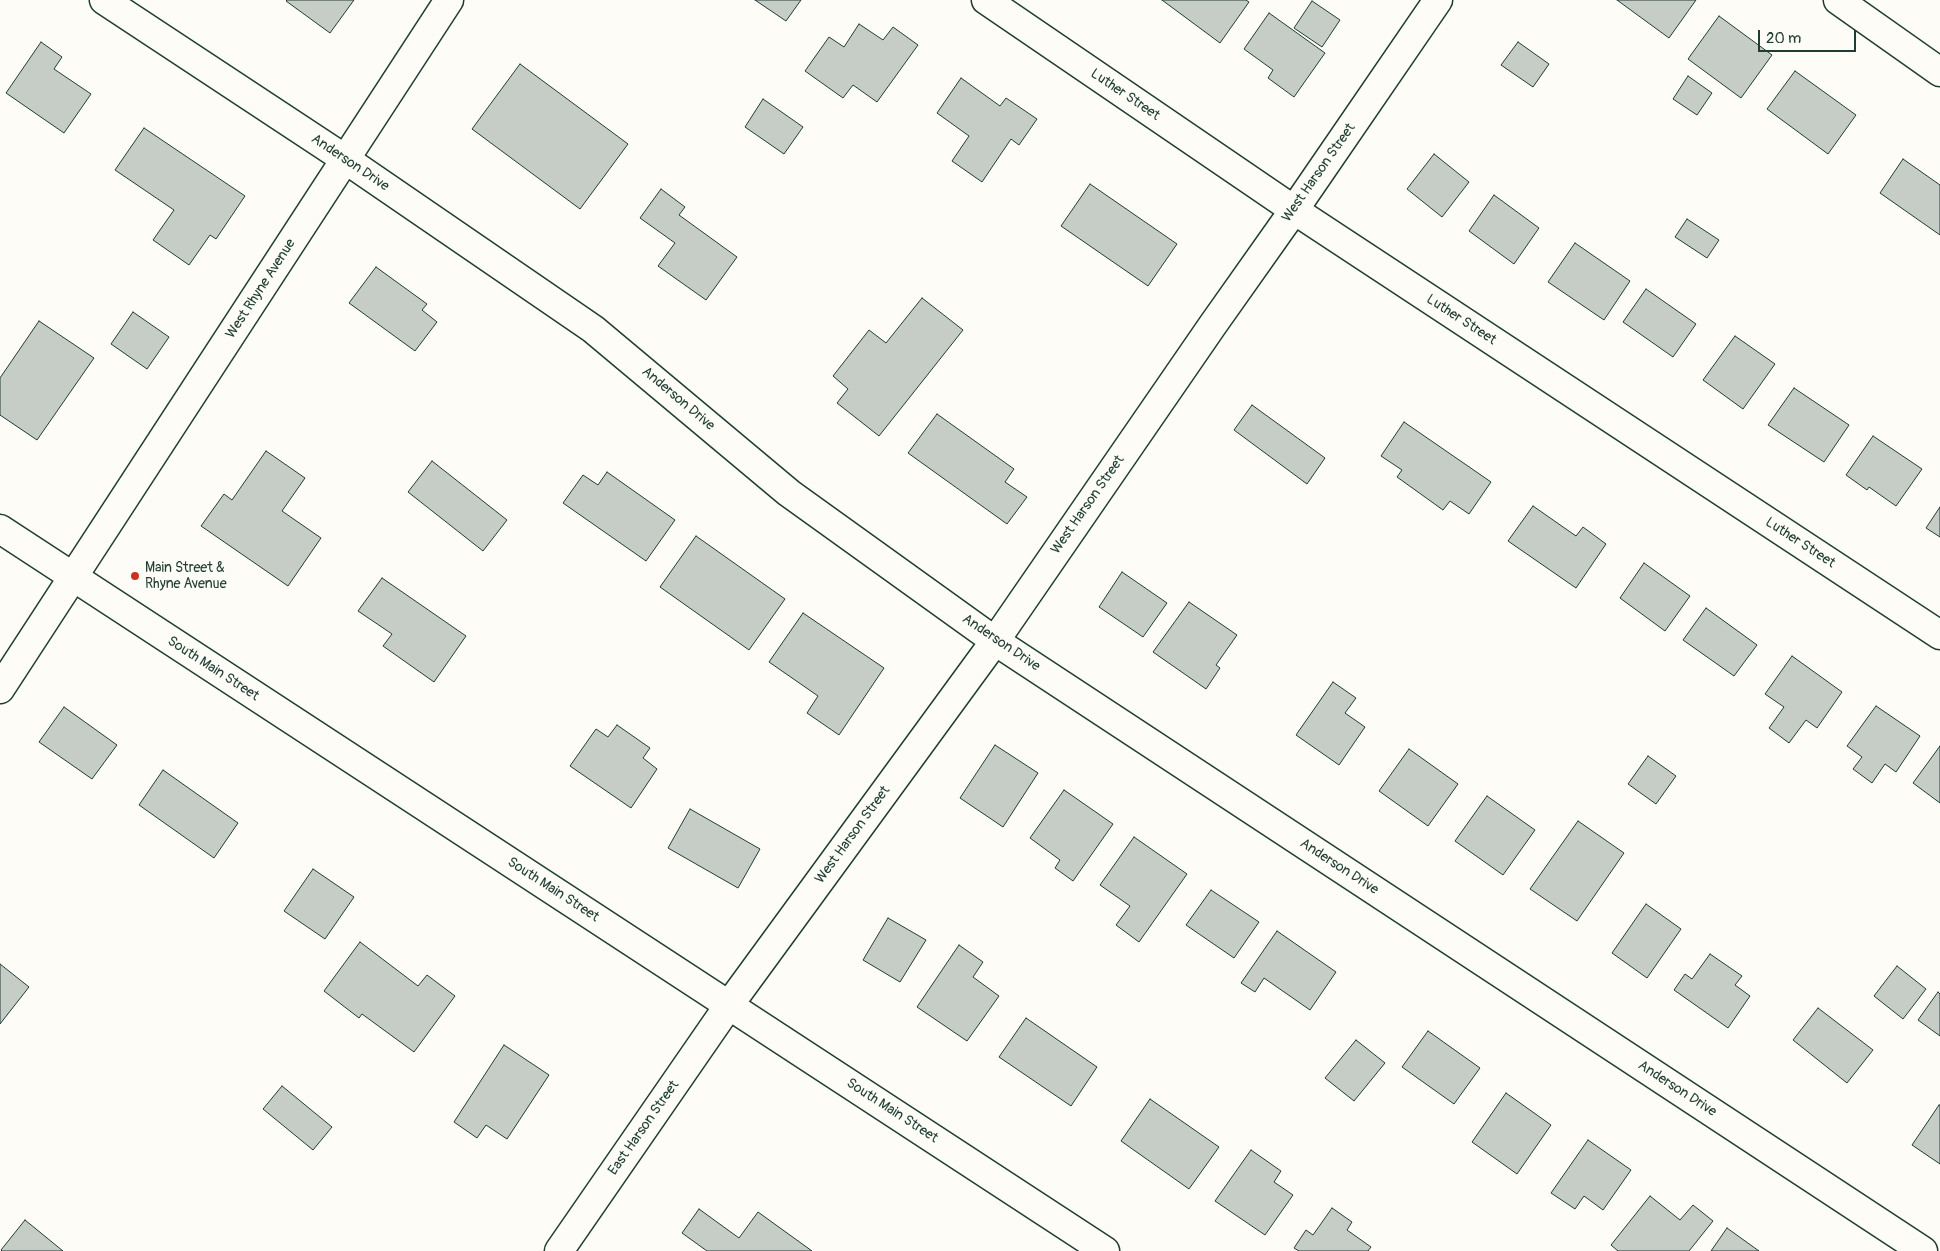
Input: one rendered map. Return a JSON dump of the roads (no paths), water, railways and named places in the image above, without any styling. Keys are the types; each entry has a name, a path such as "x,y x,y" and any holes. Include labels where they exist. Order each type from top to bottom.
{"street":[{"name":"Anderson Drive","path":"104,0 345,159 593,329 789,493 995,640 1923,1251"},
{"name":"West Rhyne Avenue","path":"0,689 449,0"},
{"name":"Luther Street","path":"986,0 1294,210 1940,635"},
{"name":"West Harson Street","path":"729,1005 995,640 1438,0"},
{"path":"1838,0 1940,72"},
{"name":"South Main Street","path":"0,529 1105,1251"},
{"name":"East Harson Street","path":"560,1251 729,1005"}],"place":[{"name":"Main Street & Rhyne Avenue","path":"135,576"}]}
